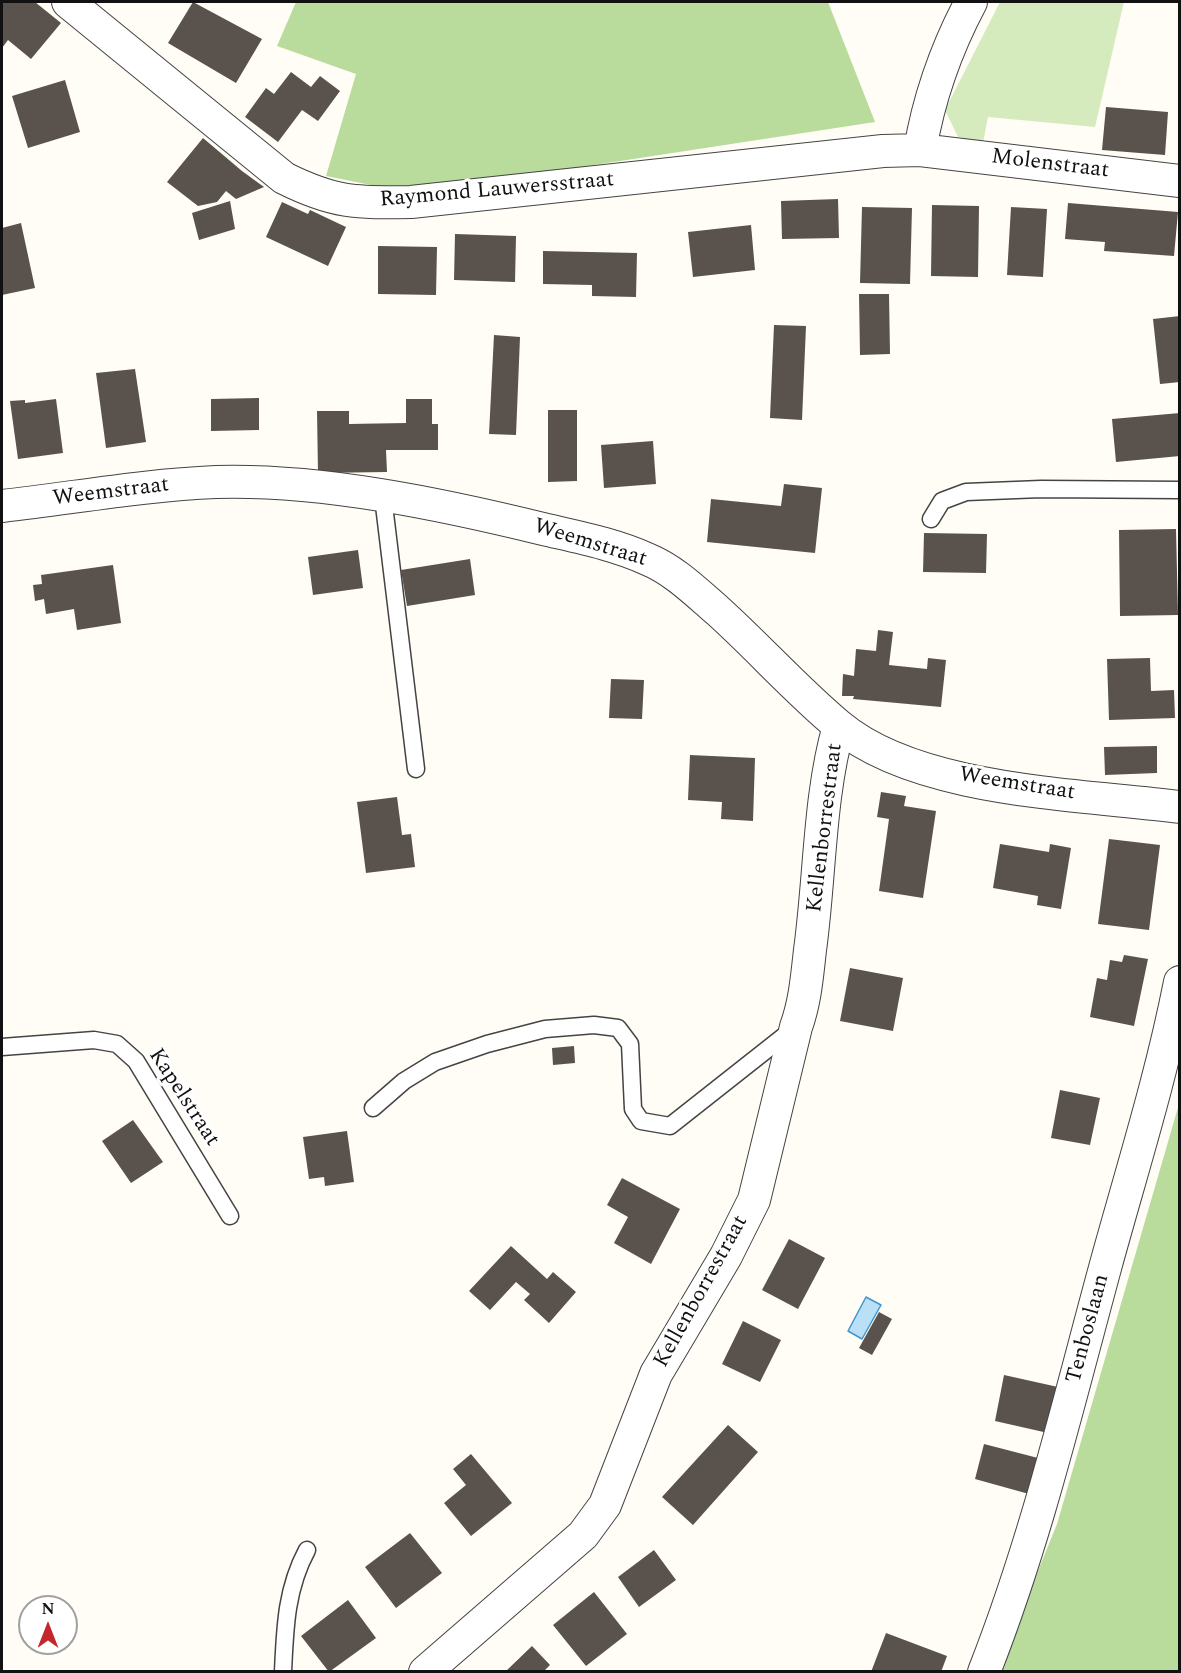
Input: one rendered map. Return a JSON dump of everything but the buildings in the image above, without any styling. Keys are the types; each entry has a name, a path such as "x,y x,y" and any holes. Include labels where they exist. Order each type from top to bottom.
{"street":[{"name":"Raymond Lauwersstraat","path":"68,2 284,178 314,193 356,204 411,202 871,153 920,150"},
{"path":"920,150 927,109 935,84 952,38 971,2"},
{"name":"Molenstraat","path":"920,150 1179,181"},
{"name":"Weemstraat","path":"2,506 146,488 218,482 304,487 383,497 489,516 593,542 648,559 686,583 839,726 881,753 932,771 999,785 1179,807"},
{"name":"Kellenborrestraat","path":"425,1671 583,1535 605,1505 656,1374 726,1256 754,1200 795,1027 803,1006 817,902 831,756 839,726"},
{"name":"Tenboslaan","path":"984,1671 1005,1617 1047,1488 1105,1267 1167,1047 1179,982"}],"lane":[{"path":"931,519 942,501 966,492 1052,489 1179,490"},
{"path":"383,497 416,769"},
{"path":"374,1108 404,1081 435,1062 545,1029 594,1025 618,1028 630,1044 633,1108 641,1121 670,1126 795,1027"},
{"name":"Kapelstraat","path":"2,1047 94,1040 117,1044 136,1061 230,1216"},
{"path":"283,1671 287,1606 295,1573 307,1550"}],"green space":[{"path":"296,2 828,2 875,122 411,193 326,176 356,74 277,46"},
{"path":"1000,2 1124,2 1095,127 988,117 983,143 958,137 945,110"},
{"path":"1179,1104 1179,1671 997,1672 1057,1524"}],"water":[{"path":"866,1297 881,1305 862,1339 848,1331"}]}
